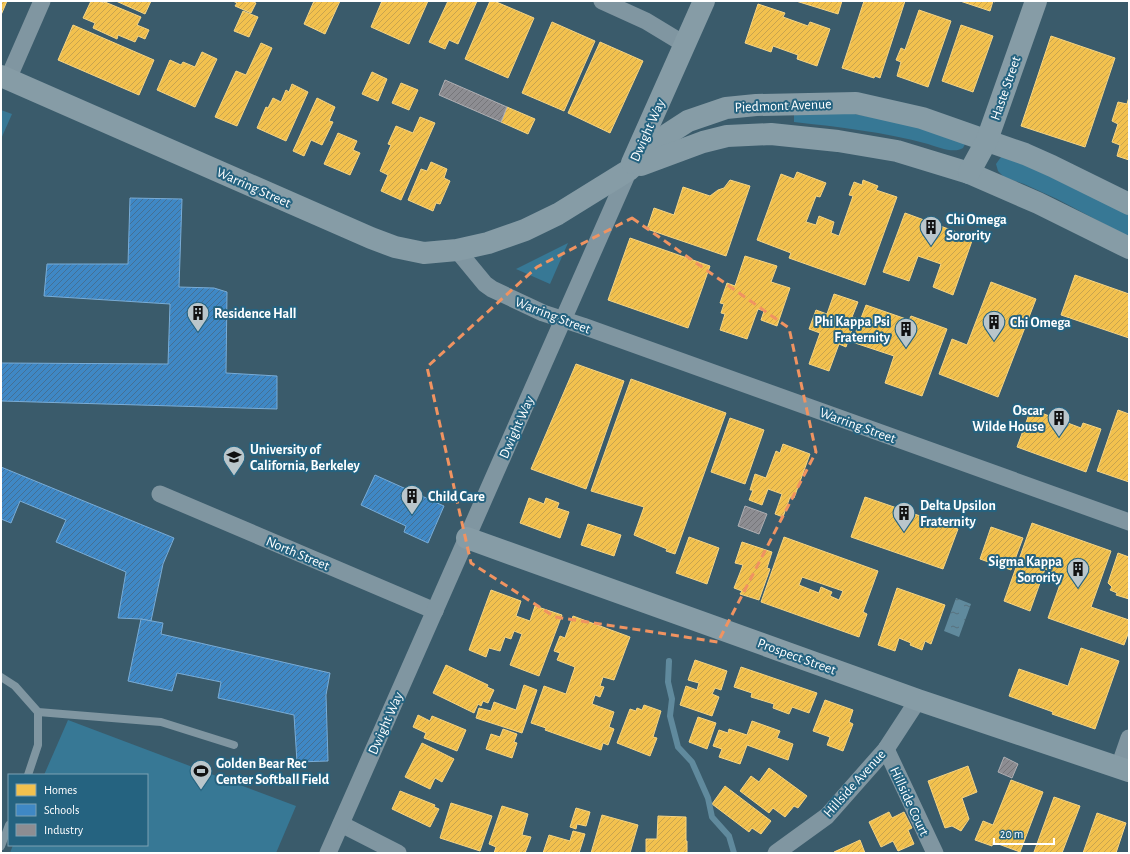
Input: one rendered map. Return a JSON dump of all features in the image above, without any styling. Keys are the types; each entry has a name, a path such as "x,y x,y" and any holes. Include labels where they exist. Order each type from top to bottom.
{"street":[{"path":"5,77 42,1"},
{"path":"602,1 646,21 684,44"},
{"name":"Dwight Way","path":"328,853 704,1"},
{"name":"Haste Street","path":"969,173 987,140 1036,1"},
{"name":"Warring Street","path":"5,77 371,238 395,247 424,253 457,250 485,284 492,289 542,313 583,326 1129,522"},
{"name":"Piedmont Avenue","path":"629,170 668,134 688,121 726,108 756,105 856,103 922,118 987,140 1052,166 1129,204"},
{"name":"Piedmont Avenue","path":"629,170 703,142 727,136 771,134 838,141 897,151 969,173 1038,203 1129,248"},
{"path":"457,250 488,243 525,230 558,214 629,170"},
{"name":"North Street","path":"160,494 435,611"},
{"name":"Prospect Street","path":"467,538 918,700 1124,769"},
{"name":"Hillside Avenue","path":"776,853 827,816 886,749 918,700"},
{"path":"1124,769 1129,738"},
{"name":"Hillside Court","path":"886,749 935,853"},
{"path":"341,824 398,853"}],"lane":[{"path":"1,677 15,686 38,712 38,745 28,774"},
{"path":"38,712 161,722 234,745"},
{"path":"1,846 8,828"}],"highlighted area":[{"path":"632,218 789,328 816,452 718,642 555,617 471,563 427,367 537,267"}],"shaded area":[{"path":"1,110 12,114 1,139"},
{"path":"838,111 932,128 965,144 963,148 959,150 951,150 878,133 794,122 794,113"},
{"path":"1006,156 1129,213 1129,237 1057,199 1024,184 1004,177 998,171 996,164 1001,157"},
{"path":"568,243 550,284 516,269"},
{"name":"Golden Bear Rec Center Softball Field","path":"68,720 296,806 276,853 10,853 13,846 148,846 148,774 44,774"}],"water":[{"path":"956,598 971,604 959,637 944,631"}],"building: Homes":[{"path":"1,1 7,1 1,15"},
{"path":"91,1 105,2 141,17 137,25 149,30 145,39 138,36 135,42 118,35 117,39 93,28 95,23 83,18"},
{"path":"116,1 151,1 145,14"},
{"path":"233,1 250,1 256,3 251,13 235,6 237,3"},
{"path":"314,1 340,1 325,34 304,24"},
{"path":"382,1 428,1 409,44 371,27"},
{"path":"448,1 477,1 458,44 449,40 445,49 429,42"},
{"path":"490,1 494,1 534,18 508,78 465,59"},
{"path":"796,1 842,1 838,14"},
{"path":"864,1 905,1 880,78 875,76 874,78 842,68"},
{"path":"960,1 993,1 990,11"},
{"path":"758,4 785,13 783,17 808,26 810,22 830,29 817,66 797,59 798,55 773,46 771,52 745,43"},
{"path":"919,10 951,21 928,87 897,76 901,62 896,60 901,48 905,50"},
{"path":"243,11 258,17 249,37 234,31"},
{"path":"552,22 595,41 564,111 522,93"},
{"path":"73,25 154,60 139,95 58,60"},
{"path":"961,25 993,36 973,92 942,81"},
{"path":"1051,36 1115,58 1085,147 1021,126"},
{"path":"600,42 643,61 610,133 568,113"},
{"path":"261,43 272,48 237,126 215,117 236,71 246,75"},
{"path":"202,52 217,59 195,107 157,90 170,60 181,65 183,62 195,67"},
{"path":"372,72 387,79 378,101 362,94"},
{"path":"401,83 418,90 409,110 392,103"},
{"path":"292,84 308,92 286,141 257,128 266,107 268,108 273,98 281,102 286,90 289,92"},
{"path":"1129,97 1129,160 1117,156 1120,145 1112,142 1118,124 1112,121 1118,102 1127,104"},
{"path":"317,98 335,107 329,121 333,122 322,145 311,140 304,156 293,151"},
{"path":"507,107 535,119 528,134 501,122"},
{"path":"420,117 435,123 401,200 381,191 388,175 380,171 391,145 388,144 396,126 413,133"},
{"path":"338,133 357,141 353,150 360,153 350,175 324,164"},
{"path":"431,162 447,169 444,178 450,181 440,204 436,203 433,211 408,200 421,169 427,171"},
{"path":"797,172 826,183 820,197 816,196 806,222 816,225 819,216 834,222 831,233 839,236 853,196 849,195 854,182 862,185 863,180 878,186 876,190 897,197 865,285 789,258 791,253 757,240 781,174 794,179"},
{"path":"730,180 750,186 726,256 647,229 654,208 674,215 683,187 710,196 718,190 724,188"},
{"name":"Chi Omega Sorority","path":"905,213 973,238 953,295 933,287 941,264 918,256 909,281 883,272"},
{"path":"630,238 710,266 688,328 608,300"},
{"path":"745,256 777,266 771,282 790,288 777,326 761,320 764,311 758,309 747,339 720,330 725,314 721,313 724,304 720,303 727,283 735,286"},
{"path":"1075,275 1129,294 1129,338 1061,315"},
{"name":"Chi Omega","path":"991,282 1036,299 998,397 939,374 952,339 967,345"},
{"path":"834,294 858,302 852,317 856,318 846,347 839,344 829,371 809,364 820,333 809,329 816,310 827,314"},
{"name":"Phi Kappa Psi Fraternity","path":"866,305 909,320 911,316 947,329 922,396 885,383 894,356 852,342"},
{"path":"576,364 624,381 586,489 531,469"},
{"path":"631,379 726,413 675,554 634,535 644,507 591,491"},
{"name":"Oscar Wilde House","path":"1031,409 1081,428 1083,423 1101,429 1086,472 1017,447"},
{"path":"1118,410 1129,414 1129,482 1097,471"},
{"path":"730,418 764,430 745,484 711,472"},
{"path":"783,444 810,454 794,498 790,497 783,517 775,514 782,494 768,489 762,505 749,500 753,490 750,490 755,474 766,478 776,451 780,453"},
{"name":"Delta Upsilon Fraternity","path":"865,497 958,529 943,569 851,537"},
{"path":"529,498 544,504 546,498 559,503 557,508 569,512 560,538 520,523"},
{"name":"Sigma Kappa Sorority","path":"1032,523 1111,551 1091,607 1129,620 1129,631 1124,645 1048,618 1063,576 1045,569 1030,611 1004,601"},
{"path":"588,524 621,535 614,556 581,545"},
{"path":"991,527 1023,538 1011,570 980,559"},
{"path":"689,537 719,548 707,584 676,573"},
{"path":"784,537 878,571 863,612 867,614 859,637 761,602","holes":["802,577 843,591 839,600 830,596 832,592 821,587 819,593 799,585"]},
{"path":"742,542 772,552 767,568 770,569 759,600 740,594 742,591 734,588 743,565 735,563"},
{"path":"1118,553 1129,557 1129,599 1116,595 1117,593 1110,590 1112,587 1108,583"},
{"path":"897,588 945,605 931,644 925,641 922,650 899,638 895,651 878,645"},
{"path":"491,590 521,601 516,616 530,621 535,606 562,615 539,676 510,665 522,634 514,631 511,639 505,637 500,651 489,648 486,657 469,650"},
{"path":"573,616 630,637 614,680 603,677 600,686 604,687 600,697 595,695 592,704 614,712 609,727 614,729 608,745 603,743 601,750 545,730 546,728 531,723 544,686 566,694 575,667 557,660 560,653 554,651 560,636 565,638"},
{"path":"1081,648 1119,661 1095,729 1052,714 1053,712 1009,696 1019,669 1068,686"},
{"path":"695,660 727,671 721,690 715,688 712,694 719,697 712,716 680,705 686,686 697,690 699,683 688,680"},
{"path":"446,665 488,685 487,687 494,690 488,703 483,701 481,706 478,704 474,713 433,693"},
{"path":"741,667 817,693 809,713 792,707 789,714 773,708 774,704 751,697 752,693 734,687"},
{"path":"524,685 537,690 522,733 476,718 479,708 491,711 494,702 516,710"},
{"path":"825,700 853,710 849,722 853,724 843,751 827,745 830,737 813,731"},
{"path":"644,705 661,711 653,737 657,738 650,756 617,743 630,709 636,711 637,708 642,710"},
{"path":"418,715 430,721 432,716 466,730 457,751 424,738 426,733 413,727"},
{"path":"698,717 716,723 707,749 689,742"},
{"path":"752,721 780,731 777,738 793,744 788,760 747,745 740,764 719,757 722,749 713,746 719,730 728,733 729,729 747,735"},
{"path":"503,729 517,734 514,742 517,743 512,758 486,749 491,734 500,737"},
{"path":"422,743 454,759 442,782 435,778 430,789 405,777"},
{"path":"968,766 977,792 962,798 969,819 961,831 952,826 945,828 928,781"},
{"path":"769,768 807,796 798,808 794,806 785,817 773,808 769,813 740,791 751,776 759,782"},
{"path":"1011,780 1043,792 1020,852 993,842 992,846 975,840 983,821 993,825"},
{"path":"725,786 771,821 761,834 752,828 749,832 712,804"},
{"path":"400,791 435,805 434,807 439,809 430,827 392,809"},
{"path":"1054,797 1080,806 1062,853 1034,852"},
{"path":"451,803 492,816 480,851 440,838"},
{"path":"502,806 528,814 522,835 531,837 525,853 494,853 496,847 489,844"},
{"path":"576,808 590,812 586,826 577,824 576,829 570,827"},
{"path":"889,812 892,818 904,812 912,828 908,830 914,844 898,851 893,841 881,847 869,822"},
{"path":"1097,813 1126,823 1116,853 1083,853"},
{"path":"602,815 638,825 630,853 591,853"},
{"path":"658,816 686,817 687,853 646,853 646,839 657,839"},
{"path":"573,831 585,834 579,853 543,853 549,835 570,841"},
{"path":"860,840 865,853 834,852"}],"building: Schools":[{"name":"Residence Hall","path":"130,198 182,199 179,287 214,288 227,292 226,373 277,376 277,409 1,401 1,363 168,364 170,304 44,296 47,264 128,264"},
{"path":"1,467 174,538 163,564 151,621 118,618 126,572 56,542 66,520 20,501 11,523 1,519"},
{"name":"Child Care","path":"375,475 444,506 428,543 404,532 406,526 361,505"},
{"path":"141,619 163,623 161,634 330,673 326,695 328,761 297,762 294,715 218,698 221,682 177,673 172,691 128,681"}],"building: Industry":[{"path":"445,80 507,107 501,122 439,95"},
{"path":"745,506 767,514 759,534 738,526"},
{"path":"1004,757 1018,764 1012,778 998,772"}],"waterway":[{"path":"669,661 668,682 672,699 670,716 678,747 692,762 708,798 712,817 729,836 734,853"}],"place":[{"name":"Chi Omega Sorority","path":"931,246"},
{"name":"Residence Hall","path":"198,332"},
{"name":"Chi Omega","path":"994,342"},
{"name":"Phi Kappa Psi Fraternity","path":"906,348"},
{"name":"Oscar Wilde House","path":"1059,438"},
{"name":"University of California, Berkeley","path":"234,476"},
{"name":"Child Care","path":"412,516"},
{"name":"Delta Upsilon Fraternity","path":"904,532"},
{"name":"Sigma Kappa Sorority","path":"1078,588"},
{"name":"Golden Bear Rec Center Softball Field","path":"201,790"}]}
